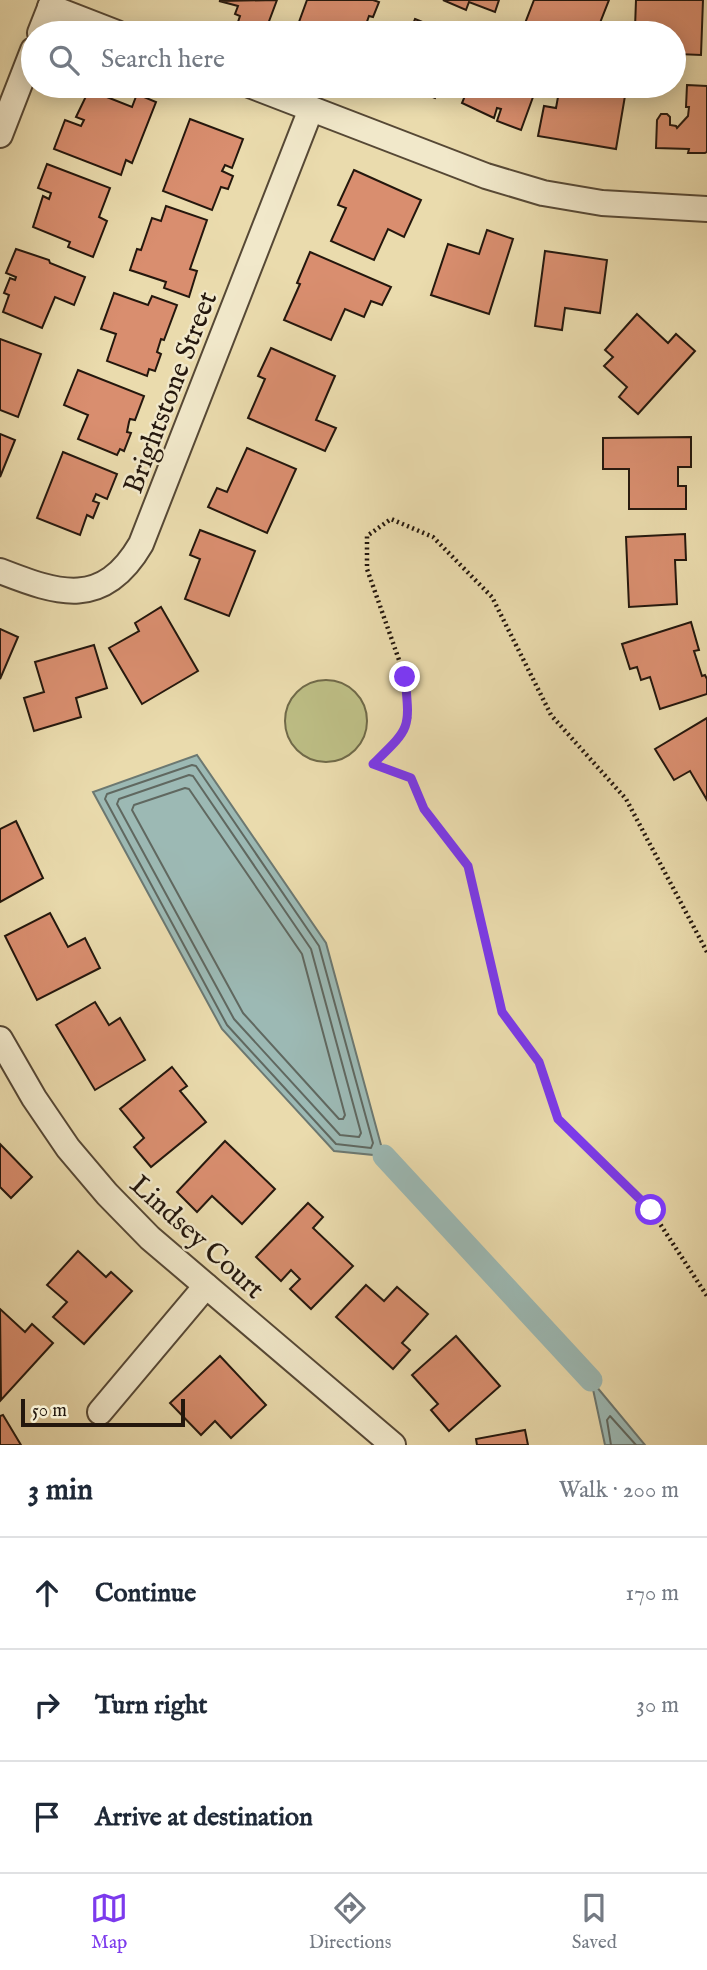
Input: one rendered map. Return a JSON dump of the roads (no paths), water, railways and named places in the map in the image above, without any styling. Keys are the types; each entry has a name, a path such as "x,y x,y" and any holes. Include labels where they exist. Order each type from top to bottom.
{"street":[{"path":"45,21 51,4 90,21"},
{"path":"0,135 21,81"},
{"path":"283,98 486,176 543,193 602,203 707,209"},
{"name":"Brightstone Street","path":"0,571 54,590 77,591 99,586 112,579 134,558 311,109"},
{"name":"Lindsey Court","path":"1,1044 55,1128 104,1191 150,1238 393,1445"},
{"path":"100,1412 206,1286"}],"water":[{"path":"197,755 326,943 384,1156 334,1151 222,1029 93,792"},
{"path":"591,1380 645,1445 605,1445"}],"waterway":[{"path":"384,1156 591,1380"}]}
